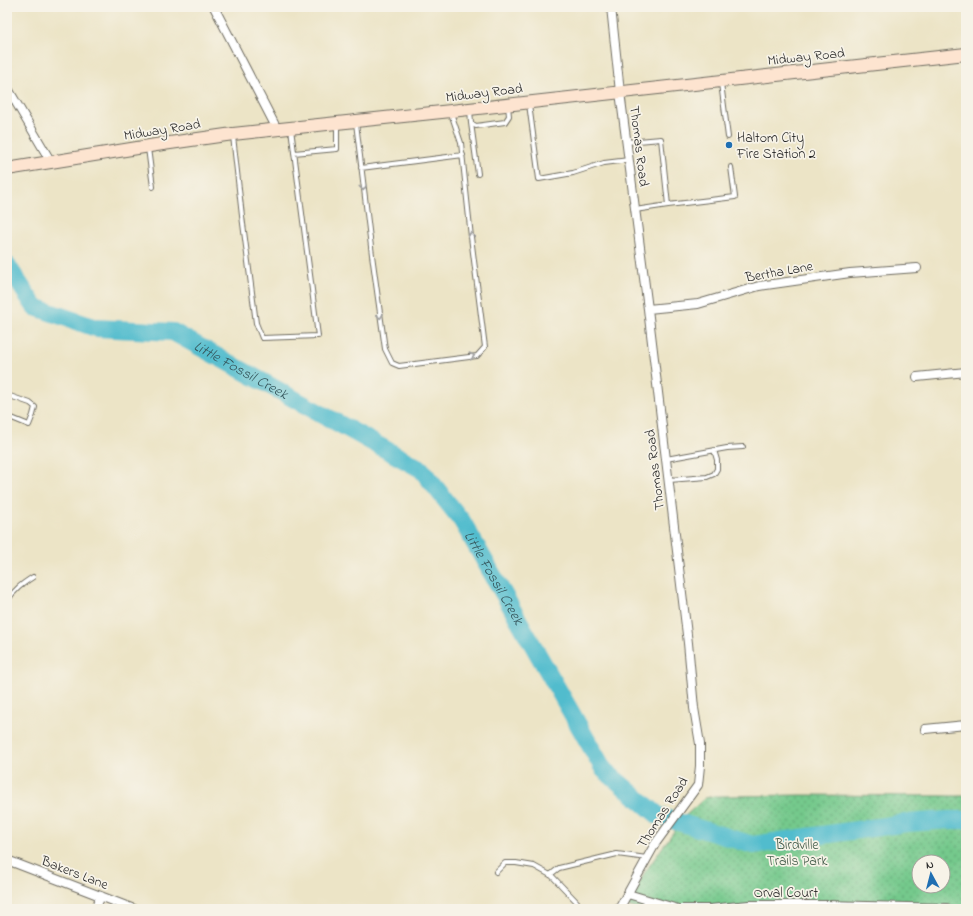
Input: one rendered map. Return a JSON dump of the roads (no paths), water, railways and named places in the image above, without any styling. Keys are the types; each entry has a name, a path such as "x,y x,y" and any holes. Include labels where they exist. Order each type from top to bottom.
{"main road":[{"name":"Midway Road","path":"7,169 233,134 966,54"}],"street":[{"path":"214,7 277,129"},
{"name":"Thomas Road","path":"611,7 626,142 648,309 688,643 694,708 700,744 698,784 655,844 620,909"},
{"path":"7,87 51,162"},
{"name":"Bertha Lane","path":"648,309 698,304 759,286 850,273 917,268"},
{"path":"917,377 966,372"},
{"path":"926,730 966,725"},
{"name":"Bakers Lane","path":"7,860 134,909"},
{"name":"Orval Court","path":"628,894 678,909 710,909 749,905 947,908"},
{"path":"95,909 101,896"}],"lane":[{"path":"720,81 728,137"},
{"path":"529,102 539,179 573,173 604,163 629,160"},
{"path":"471,123 476,126 505,122 509,116 508,104"},
{"path":"470,109 478,174"},
{"path":"356,121 385,349 392,364 399,366 477,356 485,348 461,143 451,111"},
{"path":"294,153 337,149 337,123"},
{"path":"233,134 256,323 262,338 318,336 291,128"},
{"path":"626,142 661,138 668,205"},
{"path":"148,146 153,187"},
{"path":"361,168 462,155"},
{"path":"635,210 735,197 731,167"},
{"path":"7,395 30,403 35,407 34,415 29,424 7,416"},
{"path":"666,459 714,450 743,447"},
{"path":"668,480 707,477 714,474 717,469 717,460 714,450"},
{"path":"7,601 11,593 19,586 33,578"},
{"path":"550,875 559,868 617,854 647,858"},
{"path":"496,872 505,863 534,866 550,875 577,902 579,909"}],"waterway":[{"name":"Little Fossil Creek","path":"7,265 35,307 96,328 173,332 421,469 462,521 604,770 659,816 753,845 906,823 966,820"}],"place":[{"name":"Haltom City Fire Station 2","path":"729,145"}],"park label":[{"name":"Birdville Trails Park","path":"797,852"}]}
